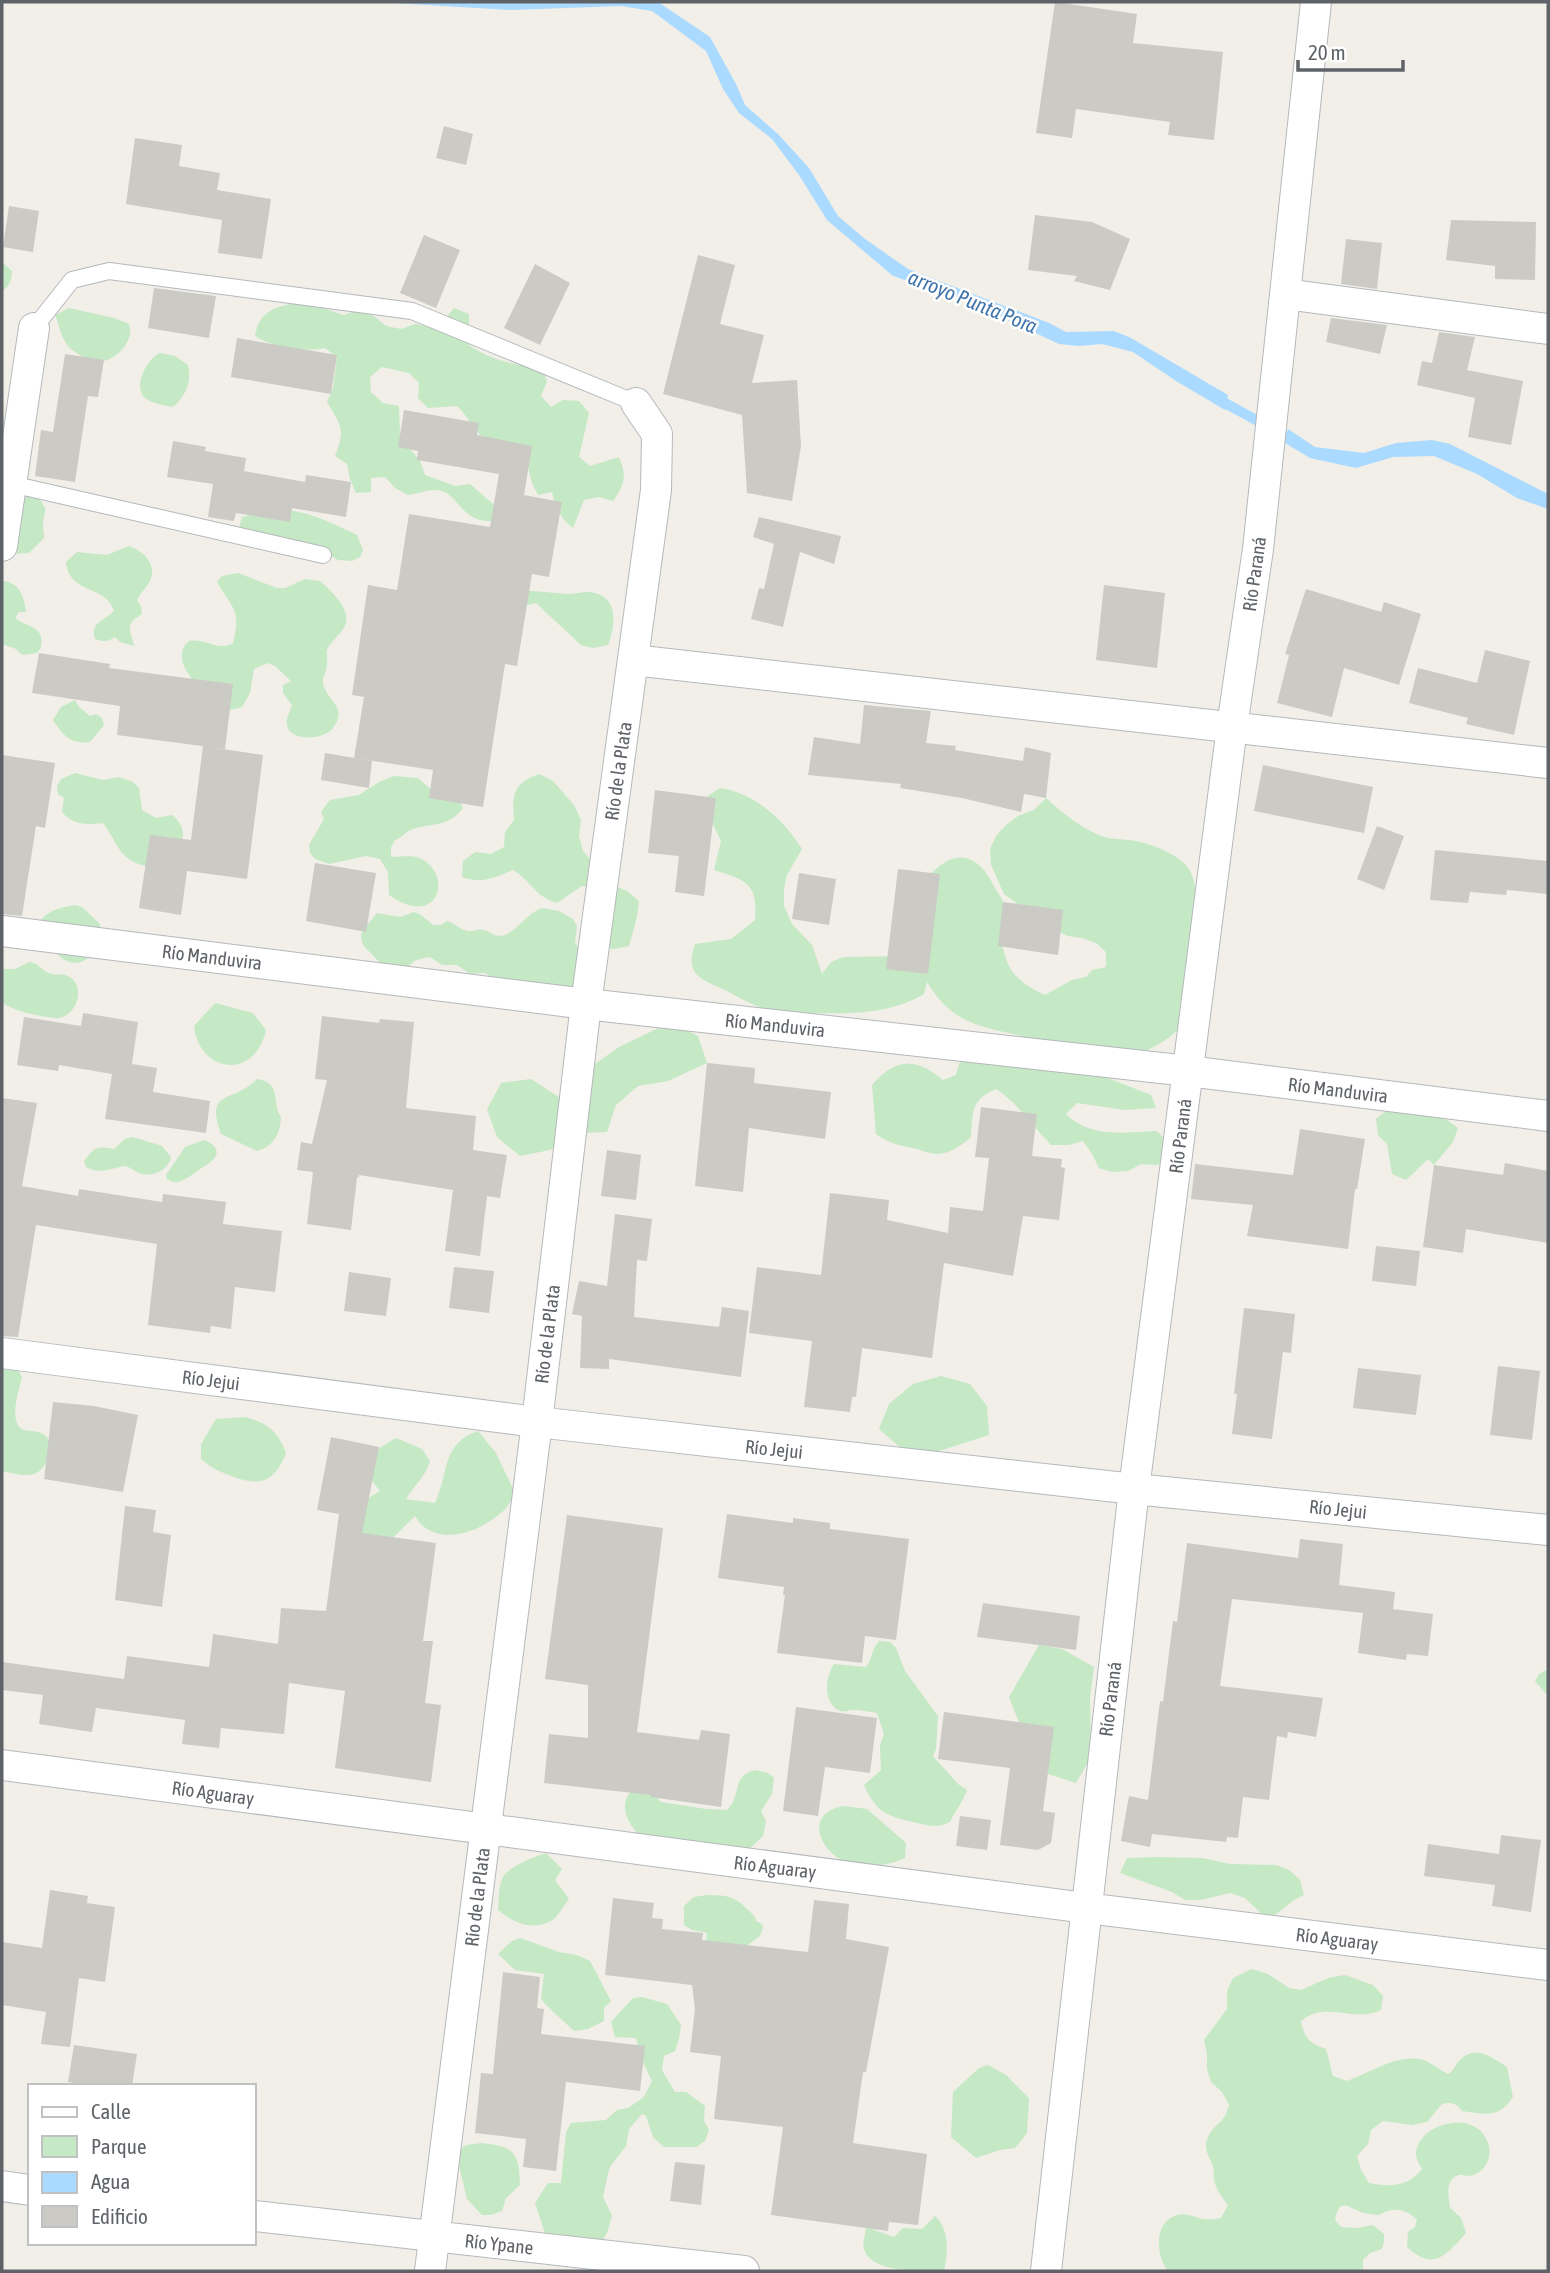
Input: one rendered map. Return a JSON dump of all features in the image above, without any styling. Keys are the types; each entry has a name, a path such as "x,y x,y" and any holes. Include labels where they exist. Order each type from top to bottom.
{"street":[{"name":"Río Paraná","path":"1046,2271 1134,1489 1232,727 1258,549 1316,2"},
{"path":"1285,294 1548,329"},
{"path":"2,546 34,328"},
{"name":"Río de la Plata","path":"430,2271 537,1422 586,1004 656,490 657,434 636,403"},
{"path":"633,660 1548,763"},
{"name":"Río Manduvira","path":"2,931 586,1004 1188,1071 1548,1116"},
{"name":"Río Jejui","path":"2,1353 537,1422 1134,1489 1548,1530"},
{"name":"Río Aguaray","path":"2,1765 1086,1908 1548,1965"},
{"path":"2,2186 28,2190"},
{"name":"Río Ypane","path":"256,2216 744,2271"}],"lane":[{"path":"34,328 72,280 109,271 412,312 636,403"},
{"path":"11,484 323,555"}],"green space":[{"path":"2,262 12,271 10,283 2,291"},
{"path":"301,301 344,315 358,310 374,316 386,326 401,329 415,324 431,327 445,319 454,308 469,314 469,345 504,361 542,368 547,381 541,396 551,407 563,400 579,401 589,413 579,457 590,466 619,457 624,475 617,495 613,501 599,497 584,500 573,528 559,512 552,492 538,495 525,455 496,445 483,437 457,406 428,408 418,398 419,383 409,373 382,367 370,377 371,392 383,403 399,406 400,436 420,461 425,475 455,486 470,484 493,504 507,510 497,521 484,521 467,513 443,491 432,490 408,495 395,488 385,477 371,478 371,492 356,493 347,464 335,456 341,433 327,402 333,388 337,357 325,348 289,348 271,344 255,336 265,314"},
{"path":"69,308 129,324 130,336 124,347 103,361 89,359 75,352 63,338 55,315"},
{"path":"160,353 175,356 188,365 187,388 173,407 151,401 141,393 143,373 151,360"},
{"path":"2,492 37,496 45,508 44,538 29,553 14,554"},
{"path":"274,509 306,514 357,535 363,550 360,557 352,561 338,560 317,547 238,531 242,517"},
{"path":"129,546 148,559 152,569 150,581 137,600 142,614 130,625 134,646 120,642 115,637 106,641 95,639 96,625 114,611 104,597 74,580 66,562 77,552 107,555"},
{"path":"238,573 277,588 285,588 305,579 320,581 344,609 346,623 327,650 323,682 339,715 328,733 315,737 300,737 289,731 287,720 292,705 283,693 283,685 291,681 275,666 268,663 254,669 250,693 242,707 232,710 226,709 200,688 183,665 183,648 189,641 201,641 217,646 233,643 236,616 217,582 222,576"},
{"path":"2,581 17,587 22,596 26,612 19,612 15,618 38,631 42,640 37,653 22,655 16,649 2,644"},
{"path":"522,590 599,594 606,599 613,612 613,628 608,645 593,648 581,645 536,603 517,607"},
{"path":"75,700 90,716 96,714 102,718 104,725 90,742 83,743 68,738 53,720 61,707"},
{"path":"75,773 103,780 119,777 133,782 139,788 142,810 156,818 172,815 181,826 182,840 146,866 130,859 124,855 103,823 81,823 62,812 64,798 58,794 57,786 61,779"},
{"path":"539,774 553,781 574,805 581,820 579,836 583,851 613,885 627,891 639,901 629,946 613,949 599,945 597,888 582,886 557,903 543,896 513,870 481,880 462,877 463,861 475,852 491,854 504,847 505,832 514,820 516,791 524,781"},
{"path":"394,776 418,778 436,794 459,800 463,808 446,821 410,830 395,840 391,847 391,857 419,858 430,865 436,875 436,895 430,903 420,906 406,904 389,895 388,872 380,859 366,856 329,864 315,859 310,853 309,845 324,819 321,812 330,800 359,795"},
{"path":"720,788 757,802 787,828 802,849 787,875 784,906 792,924 812,945 822,974 831,962 843,957 907,956 930,875 940,865 959,857 968,858 983,869 1002,899 1004,909 1001,937 1004,951 1014,974 1024,983 1045,995 1072,980 1086,977 1092,970 1106,967 1106,952 1096,943 1054,930 1004,894 991,865 990,849 996,836 1006,825 1018,816 1034,810 1046,798 1091,831 1108,838 1146,844 1168,852 1181,861 1190,871 1196,902 1194,945 1184,1024 1152,1048 1090,1071 1151,1095 1156,1108 1125,1110 1077,1103 1066,1114 1076,1122 1098,1131 1157,1131 1168,1143 1171,1157 1157,1165 1141,1164 1128,1171 1112,1172 1099,1168 1083,1141 1069,1145 1051,1145 1018,1108 996,1089 977,1102 971,1137 947,1152 928,1153 893,1143 876,1134 872,1085 897,1065 915,1064 943,1080 956,1075 960,1061 1002,1047 1040,1041 963,1019 938,998 927,982 924,994 898,1006 856,1013 827,1013 769,1010 702,979 693,969 692,954 695,944 731,939 755,920 754,898 748,885 742,880 714,870 721,841 707,812 708,796"},
{"path":"75,905 82,907 100,924 95,947 86,960 79,963 72,963 56,953 38,927 48,914"},
{"path":"542,908 559,911 573,919 577,926 575,943 580,949 582,988 524,1012 509,1009 491,977 485,973 470,974 457,965 442,965 430,957 416,960 404,970 383,966 363,945 361,938 362,931 377,913 400,917 414,912 433,925 441,925 447,921 467,931 482,930 502,936"},
{"path":"29,962 54,975 66,975 74,980 77,999 75,1006 66,1016 56,1018 36,1015 2,1003 2,969 15,969"},
{"path":"215,1003 253,1013 266,1030 260,1046 251,1058 240,1064 228,1065 216,1061 206,1054 198,1042 194,1026"},
{"path":"671,1022 698,1036 707,1063 668,1081 638,1086 616,1105 607,1132 576,1133 550,1150 520,1156 497,1137 487,1109 501,1083 531,1079 560,1098 589,1094 595,1064 619,1047"},
{"path":"257,1079 265,1081 273,1089 281,1117 275,1138 268,1146 257,1151 221,1134 216,1110 223,1099"},
{"path":"1403,1108 1447,1120 1458,1128 1453,1142 1434,1165 1428,1159 1406,1180 1392,1174 1387,1144 1378,1135 1376,1119 1388,1109"},
{"path":"133,1137 162,1146 171,1157 170,1161 160,1171 147,1175 126,1166 101,1171 86,1167 84,1161 94,1150 114,1149 125,1139"},
{"path":"204,1140 216,1150 213,1160 182,1181 167,1179 166,1175 185,1147"},
{"path":"2,1366 18,1370 22,1377 15,1410 18,1425 20,1428 43,1434 50,1443 47,1462 34,1474 22,1475 2,1471"},
{"path":"941,1376 970,1384 987,1406 989,1435 933,1453 902,1449 879,1429 889,1404 913,1384"},
{"path":"245,1417 271,1429 286,1453 276,1471 264,1480 239,1479 201,1459 201,1444 216,1419"},
{"path":"478,1431 496,1453 515,1493 507,1507 499,1514 480,1527 446,1535 424,1527 415,1516 394,1537 352,1540 367,1499 380,1491 366,1473 380,1448 396,1438 422,1449 430,1461 423,1477 406,1499 435,1503 452,1451 466,1436"},
{"path":"879,1641 890,1642 896,1648 905,1671 938,1716 936,1749 933,1756 958,1784 967,1790 950,1822 946,1824 921,1824 891,1816 879,1808 864,1785 881,1770 880,1745 884,1734 877,1713 840,1711 830,1701 827,1682 834,1664 866,1667"},
{"path":"1039,1645 1062,1649 1094,1667 1090,1697 1091,1757 1076,1783 1048,1774 1020,1725 1009,1697"},
{"path":"1548,1669 1548,1696 1535,1681 1539,1674"},
{"path":"755,1770 768,1773 774,1778 772,1794 761,1811 766,1821 763,1836 742,1856 640,1836 628,1819 626,1801 633,1789 648,1788 661,1802 727,1810 741,1778"},
{"path":"844,1806 867,1809 906,1843 905,1858 882,1865 864,1866 847,1863 832,1853 821,1837 820,1822 832,1809"},
{"path":"546,1853 562,1869 555,1880 569,1899 551,1921 544,1924 523,1924 510,1919 498,1910 501,1881 506,1873 516,1866"},
{"path":"1127,1858 1202,1858 1230,1864 1276,1865 1289,1870 1300,1880 1304,1895 1267,1919 1245,1898 1230,1893 1201,1900 1185,1900 1172,1892 1120,1873"},
{"path":"694,1897 729,1897 739,1902 762,1924 760,1936 741,1950 705,1948 707,1933 684,1925 684,1906"},
{"path":"520,1938 590,1961 611,2001 604,2008 604,2021 588,2029 574,2031 544,2003 541,1998 544,1974 515,1970 498,1954 512,1941"},
{"path":"1252,1969 1268,1974 1289,1988 1301,1990 1328,1978 1345,1975 1373,1985 1383,1996 1381,2010 1370,2014 1321,2012 1301,2021 1309,2040 1326,2049 1333,2076 1347,2081 1404,2059 1427,2061 1448,2074 1459,2061 1471,2053 1489,2056 1507,2067 1513,2097 1497,2112 1462,2111 1451,2103 1445,2103 1427,2122 1412,2125 1383,2121 1371,2130 1368,2144 1357,2156 1369,2183 1398,2184 1411,2179 1422,2169 1416,2156 1419,2144 1425,2135 1435,2128 1460,2123 1471,2125 1481,2132 1489,2148 1486,2164 1475,2175 1454,2177 1449,2184 1450,2208 1461,2218 1466,2233 1446,2254 1439,2258 1425,2258 1407,2247 1408,2232 1415,2227 1417,2220 1404,2211 1394,2210 1379,2215 1341,2206 1335,2220 1341,2227 1373,2225 1384,2234 1382,2249 1370,2253 1363,2260 1363,2271 1168,2271 1161,2257 1159,2240 1160,2232 1169,2219 1180,2214 1206,2219 1221,2218 1228,2205 1215,2184 1206,2144 1211,2132 1225,2116 1229,2105 1222,2092 1211,2082 1204,2040 1227,2009 1227,1991 1233,1978"},
{"path":"642,1997 667,2004 681,2025 675,2051 664,2056 662,2070 675,2092 686,2092 705,2106 704,2121 709,2130 705,2141 696,2147 664,2147 653,2137 646,2116 642,2114 629,2129 626,2146 608,2173 603,2197 612,2216 607,2233 598,2247 575,2245 545,2233 535,2203 548,2183 561,2183 566,2132 571,2123 606,2120 617,2110 628,2108 644,2097 652,2081 641,2058 636,2038 615,2037 611,2022 633,1998"},
{"path":"988,2065 1006,2075 1029,2098 1027,2133 1015,2148 976,2158 951,2137 953,2092 979,2068"},
{"path":"482,2143 508,2149 513,2153 518,2165 520,2185 506,2198 502,2211 491,2215 482,2215 467,2199 456,2153 466,2145"},
{"path":"935,2216 945,2235 947,2249 944,2271 886,2267 868,2257 863,2244 866,2227 894,2237 903,2228 922,2229"}],"water":[{"path":"377,2 658,2 710,37 745,105 778,134 809,168 838,216 865,239 908,269 1066,332 1114,331 1131,338 1228,395 1225,410 1133,352 1102,344 1059,344 963,299 893,276 827,220 799,175 772,139 739,113 723,89 706,51 652,11 621,6 512,10"},
{"path":"1288,429 1315,447 1364,453 1396,443 1432,440 1450,444 1548,494 1548,509 1517,498 1477,474 1434,456 1393,457 1356,468 1310,458 1285,443"}],"building":[{"path":"1055,2 1137,14 1133,43 1223,52 1214,140 1168,135 1170,122 1076,109 1072,138 1036,133"},
{"path":"444,126 473,134 466,165 436,158"},
{"path":"135,138 182,145 179,166 220,173 217,190 271,199 262,259 218,253 222,220 126,204"},
{"path":"9,206 39,211 33,252 3,247"},
{"path":"1035,215 1092,222 1130,239 1110,290 1074,281 1077,276 1028,270"},
{"path":"1451,220 1536,222 1535,280 1495,279 1495,266 1446,260"},
{"path":"424,235 460,250 436,308 400,293"},
{"path":"1346,239 1382,243 1377,289 1341,284"},
{"path":"698,255 735,265 720,324 764,335 752,383 797,380 801,446 792,501 747,493 742,415 663,394"},
{"path":"535,264 570,283 540,345 504,328"},
{"path":"154,288 216,296 209,338 148,328"},
{"path":"1331,318 1387,325 1380,354 1326,342"},
{"path":"1439,332 1475,337 1467,370 1523,381 1511,445 1468,437 1475,398 1417,385 1422,361 1432,363"},
{"path":"237,338 337,355 331,394 231,377"},
{"path":"65,354 104,360 98,397 88,396 75,482 35,476 41,430 53,432"},
{"path":"404,410 479,423 477,435 532,446 524,495 562,502 549,577 532,574 517,666 505,664 483,807 429,798 433,770 354,758 364,697 352,695 368,585 397,590 409,514 490,527 499,474 417,460 418,451 398,447"},
{"path":"173,441 206,447 205,451 246,458 244,471 305,482 306,475 351,482 346,517 292,508 290,522 236,513 234,521 208,517 213,484 167,477"},
{"path":"759,517 841,536 834,564 800,552 783,627 751,619 759,588 764,589 774,544 753,537"},
{"path":"1104,585 1165,593 1157,668 1096,660"},
{"path":"1306,589 1381,612 1384,602 1421,614 1399,685 1344,668 1332,717 1277,703 1289,655 1285,654"},
{"path":"1485,650 1530,661 1514,735 1466,724 1468,718 1409,703 1418,668 1477,683"},
{"path":"39,653 110,664 109,668 233,684 225,749 117,735 120,706 32,693"},
{"path":"864,705 931,711 926,743 956,746 955,750 1023,761 1025,747 1051,753 1046,798 1024,794 1021,812 962,798 900,788 901,784 808,775 814,737 860,744"},
{"path":"203,746 263,755 247,879 187,871 181,915 139,908 150,835 191,840"},
{"path":"325,753 372,761 369,788 321,780"},
{"path":"2,755 55,763 45,828 36,826 22,916 2,914"},
{"path":"1263,765 1373,787 1364,833 1254,811"},
{"path":"655,790 716,798 704,896 675,892 679,856 648,853"},
{"path":"1377,826 1404,836 1384,890 1357,879"},
{"path":"1435,850 1548,861 1548,894 1507,890 1506,895 1470,892 1468,903 1430,900"},
{"path":"315,863 376,873 366,932 306,921"},
{"path":"898,869 940,874 928,974 886,969"},
{"path":"799,873 836,879 829,925 792,919"},
{"path":"1003,902 1063,910 1058,955 998,946"},
{"path":"83,1013 138,1022 132,1064 157,1068 153,1092 210,1101 206,1133 105,1119 112,1074 59,1065 58,1071 17,1065 24,1017 81,1026"},
{"path":"322,1016 379,1023 380,1019 414,1022 406,1108 476,1116 473,1150 507,1155 500,1198 487,1196 480,1256 445,1251 453,1190 359,1175 351,1230 307,1224 313,1172 297,1170 301,1142 312,1144 327,1080 315,1079"},
{"path":"707,1063 755,1068 754,1083 831,1092 825,1139 749,1128 743,1192 695,1186"},
{"path":"2,1098 37,1103 22,1186 78,1196 79,1189 162,1202 163,1194 226,1202 223,1224 282,1231 275,1292 235,1287 231,1329 211,1326 210,1333 148,1325 157,1244 36,1225 18,1337 2,1336"},
{"path":"981,1107 1037,1114 1032,1156 1062,1159 1061,1167 1065,1168 1059,1220 1023,1216 1013,1276 944,1263 932,1358 862,1348 856,1397 852,1397 850,1412 804,1407 812,1341 749,1333 757,1267 821,1275 830,1193 889,1200 887,1220 948,1233 950,1207 983,1211 989,1158 975,1157"},
{"path":"1300,1129 1365,1139 1355,1189 1348,1249 1247,1236 1253,1205 1191,1199 1195,1164 1293,1175"},
{"path":"607,1150 641,1155 636,1200 601,1196"},
{"path":"1505,1163 1548,1171 1548,1243 1466,1229 1463,1253 1423,1247 1434,1165 1503,1175"},
{"path":"615,1214 652,1219 647,1261 637,1260 634,1317 719,1327 722,1307 749,1311 741,1377 609,1359 609,1369 580,1368 582,1316 572,1314 579,1281 607,1286"},
{"path":"1376,1246 1420,1251 1416,1286 1372,1281"},
{"path":"454,1267 494,1271 489,1313 449,1308"},
{"path":"349,1272 391,1278 386,1316 344,1311"},
{"path":"1244,1308 1295,1314 1291,1353 1283,1352 1272,1439 1232,1434"},
{"path":"1498,1366 1540,1371 1532,1440 1490,1435"},
{"path":"1358,1368 1421,1375 1416,1415 1353,1408"},
{"path":"53,1402 94,1406 138,1415 123,1492 44,1479"},
{"path":"331,1437 379,1447 362,1533 436,1543 423,1641 433,1641 425,1703 441,1705 431,1782 335,1768 345,1691 289,1683 284,1734 221,1728 219,1748 182,1744 185,1720 96,1708 92,1732 39,1724 43,1695 2,1690 2,1662 124,1679 127,1656 209,1667 213,1634 278,1644 281,1608 326,1611 339,1514 317,1510"},
{"path":"125,1506 156,1510 153,1532 171,1535 162,1607 115,1600"},
{"path":"727,1514 793,1523 793,1518 830,1523 830,1529 909,1539 896,1640 865,1636 862,1663 777,1653 784,1587 718,1578"},
{"path":"567,1515 663,1528 637,1732 699,1740 701,1730 730,1734 721,1807 651,1795 544,1783 549,1734 588,1738 588,1685 545,1679"},
{"path":"1300,1539 1343,1544 1339,1585 1395,1592 1393,1609 1433,1614 1428,1656 1407,1654 1406,1660 1358,1653 1363,1613 1232,1599 1220,1686 1323,1698 1316,1737 1288,1732 1287,1738 1277,1736 1269,1800 1243,1797 1238,1838 1227,1837 1226,1842 1152,1834 1150,1847 1121,1841 1129,1796 1148,1800 1160,1701 1163,1702 1173,1621 1177,1622 1187,1543 1298,1558"},
{"path":"983,1603 1080,1616 1076,1650 977,1637"},
{"path":"796,1707 877,1718 870,1773 825,1767 818,1816 783,1811"},
{"path":"944,1712 1054,1727 1043,1811 1055,1813 1051,1843 1038,1850 1000,1845 1010,1768 938,1759"},
{"path":"960,1816 991,1820 987,1850 956,1846"},
{"path":"1501,1835 1541,1840 1531,1912 1492,1906 1495,1885 1424,1876 1428,1844 1499,1854"},
{"path":"50,1890 88,1896 87,1903 115,1907 105,1982 79,1978 70,2047 41,2044 46,2012 2,2005 2,1942 42,1948"},
{"path":"613,1898 654,1903 652,1918 663,1919 662,1929 703,1933 702,1940 808,1952 814,1900 849,1904 846,1939 889,1947 866,2072 863,2072 853,2143 927,2154 918,2225 889,2222 888,2231 771,2215 783,2127 714,2119 721,2056 690,2052 695,2009 692,1985 605,1975"},
{"path":"503,1972 540,1977 537,2008 544,2009 541,2034 645,2046 640,2091 566,2082 556,2171 523,2167 526,2139 475,2133 481,2073 493,2074"},
{"path":"74,2045 137,2054 132,2084 68,2082"},
{"path":"675,2162 705,2165 701,2205 670,2201"}],"waterway":[{"name":"arroyo Punta Pora","path":"1214,397 1298,443"}]}
